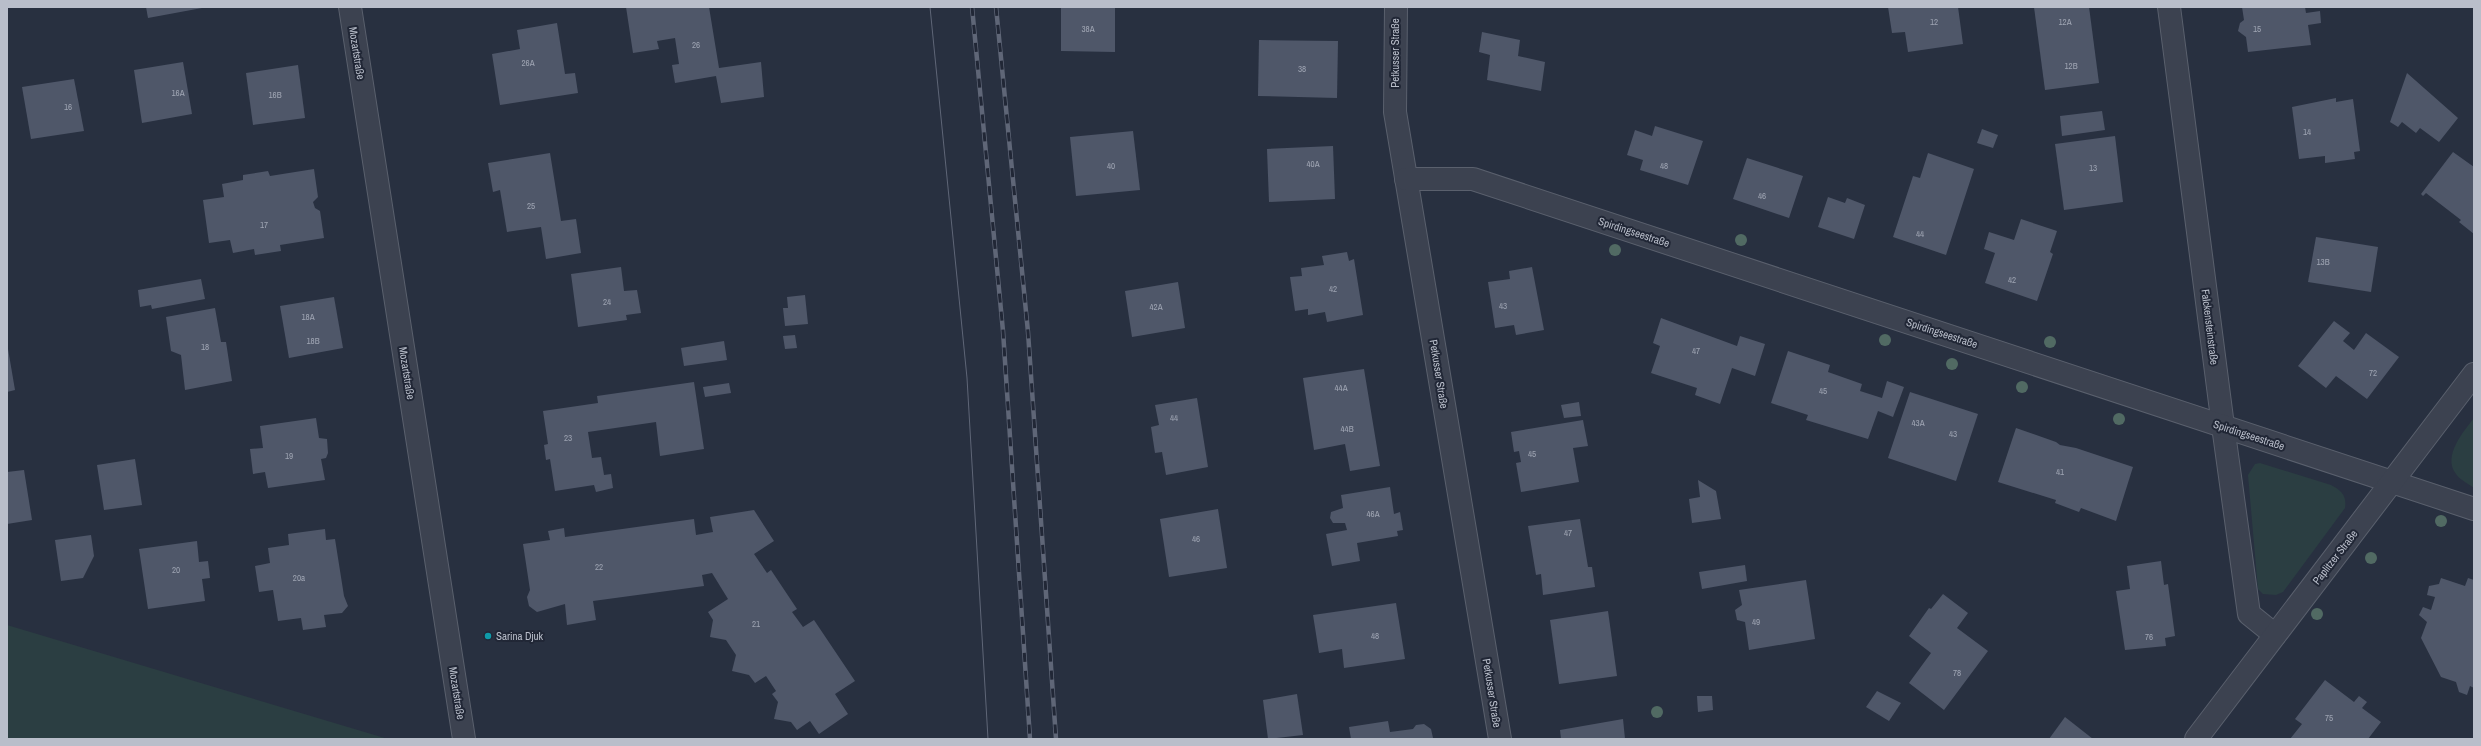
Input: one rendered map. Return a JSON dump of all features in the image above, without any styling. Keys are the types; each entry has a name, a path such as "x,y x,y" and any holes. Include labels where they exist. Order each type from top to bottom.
{"street":[{"name":"Mozartstraße","path":"350,7 464,739"},
{"name":"Petkusser Straße","path":"1396,7 1395,112 1500,739"},
{"name":"Falckensteinstraße","path":"2169,7 2223,426 2249,614 2275,635"},
{"name":"Spirdingseestraße","path":"1406,179 1473,179 2474,509"},
{"name":"Paplitzer Straße","path":"2196,739 2474,374"}],"green space":[{"path":"2474,418 2474,488 2456,474 2452,467 2452,459 2456,444"},
{"path":"2260,463 2331,485 2340,491 2345,500 2345,508 2283,592 2276,595 2263,594 2258,589 2248,475 2255,464"},
{"path":"7,625 388,739 7,739"}],"building":[{"path":"146,7 202,7 202,8 148,18"},
{"path":"626,7 709,7 719,68 761,62 764,97 721,103 716,76 675,83 672,65 679,64 675,38 657,41 659,49 633,53"},
{"path":"1061,7 1115,7 1115,52 1061,51"},
{"path":"1888,7 1958,7 1963,44 1908,52 1905,32 1892,33"},
{"path":"2034,7 2089,7 2099,83 2045,90"},
{"path":"2242,7 2305,7 2306,13 2320,11 2321,23 2308,25 2311,45 2248,52 2246,37 2238,31 2240,23 2244,20"},
{"path":"557,23 565,74 575,73 578,93 500,105 492,54 520,49 517,30"},
{"path":"1482,32 1520,40 1518,56 1545,62 1541,91 1487,80 1490,55 1479,52"},
{"path":"1259,40 1338,41 1337,98 1258,96"},
{"path":"183,62 192,114 142,123 134,70"},
{"path":"298,65 305,118 253,125 246,73"},
{"path":"2407,73 2458,118 2439,142 2420,128 2416,133 2402,122 2398,127 2390,122"},
{"path":"74,79 84,131 31,139 22,87"},
{"path":"2336,98 2336,102 2353,99 2360,151 2354,152 2355,159 2325,163 2325,156 2299,159 2292,107"},
{"path":"2102,111 2105,130 2062,136 2060,116"},
{"path":"1655,126 1703,141 1688,185 1640,170 1643,160 1627,155 1635,130 1652,136"},
{"path":"1982,129 1998,135 1993,148 1977,143"},
{"path":"1133,131 1140,190 1076,196 1070,137"},
{"path":"2115,136 2123,202 2064,210 2055,144"},
{"path":"1333,146 1335,199 1269,202 1267,149"},
{"path":"2453,152 2474,167 2474,234 2459,222 2461,220 2426,193 2423,196 2421,194"},
{"path":"550,153 561,221 576,219 581,253 546,259 541,227 507,232 500,190 493,192 488,163"},
{"path":"1928,153 1974,169 1946,255 1893,237 1913,176 1920,178"},
{"path":"1747,158 1803,176 1789,218 1733,199"},
{"path":"314,169 318,197 313,202 315,208 320,211 324,238 280,245 281,251 255,255 254,249 233,253 230,240 209,243 203,200 224,197 222,184 243,180 243,175 268,171 270,176"},
{"path":"1828,197 1845,203 1847,198 1865,205 1854,239 1818,227"},
{"path":"2021,219 2057,231 2050,252 2053,254 2037,301 1985,283 1995,253 1984,249 1989,232 2014,240"},
{"path":"2316,237 2378,247 2371,292 2308,282"},
{"path":"1347,252 1349,261 1354,259 1363,315 1327,322 1325,312 1308,315 1308,309 1295,311 1290,277 1302,276 1301,268 1324,265 1322,256"},
{"path":"621,267 624,291 637,290 641,313 626,315 627,320 578,327 571,274"},
{"path":"1532,267 1544,330 1516,335 1514,325 1495,328 1488,282 1510,279 1509,271"},
{"path":"201,279 205,299 152,309 151,305 140,307 138,290"},
{"path":"1178,282 1185,328 1132,337 1125,291"},
{"path":"805,295 808,324 785,326 783,308 788,308 787,297"},
{"path":"334,297 343,348 289,358 280,306"},
{"path":"215,308 221,342 226,342 232,381 185,390 181,355 171,351 166,317"},
{"path":"1661,318 1737,346 1740,336 1765,344 1755,376 1732,368 1720,404 1695,395 1697,388 1651,373 1660,346 1653,343"},
{"path":"2334,321 2350,333 2343,341 2354,350 2366,333 2399,357 2367,399 2336,376 2326,388 2298,366"},
{"path":"795,335 797,348 785,349 783,336"},
{"path":"724,341 727,360 684,366 681,348"},
{"path":"7,343 15,390 7,392"},
{"path":"1788,351 1830,365 1828,372 1862,384 1860,391 1882,398 1887,381 1904,387 1893,417 1878,411 1868,439 1806,420 1808,415 1771,403"},
{"path":"1364,369 1380,466 1350,471 1345,444 1314,450 1303,378"},
{"path":"694,382 704,449 660,456 656,422 588,432 592,458 601,457 604,475 611,474 613,488 596,492 594,485 555,491 550,459 546,460 544,445 548,444 543,411 598,403 597,396"},
{"path":"729,383 731,393 705,397 703,387"},
{"path":"1910,392 1978,414 1956,481 1888,458"},
{"path":"1197,398 1208,467 1166,475 1162,452 1155,453 1151,427 1159,425 1155,405"},
{"path":"1579,402 1581,416 1564,418 1561,405"},
{"path":"316,418 319,438 327,439 328,453 326,458 321,459 325,480 268,488 265,472 253,474 250,449 263,448 260,426"},
{"path":"1583,420 1588,446 1573,448 1579,482 1521,492 1516,463 1521,462 1519,451 1514,452 1511,432"},
{"path":"2016,428 2056,442 2060,445 2076,448 2133,467 2116,521 2081,508 2079,512 2055,503 2056,500 1998,482"},
{"path":"135,459 142,505 104,510 97,465"},
{"path":"24,470 32,520 7,524 7,472"},
{"path":"1698,480 1716,491 1721,519 1692,523 1689,499 1700,497"},
{"path":"1390,487 1394,514 1400,512 1403,530 1397,531 1398,536 1357,543 1360,561 1332,566 1326,534 1347,530 1345,523 1333,523 1330,518 1331,512 1343,508 1341,495"},
{"path":"1218,509 1227,568 1169,577 1160,519"},
{"path":"754,510 774,541 754,554 767,573 771,570 797,609 792,612 803,627 814,620 855,681 835,694 848,714 819,734 810,721 797,730 791,722 774,719 778,702 772,694 776,691 766,676 755,683 749,675 732,671 736,655 726,640 710,637 713,620 708,612 728,599 712,573 702,575 704,586 593,601 596,620 567,625 565,604 537,612 529,606 527,597 530,590 523,544 550,540 548,531 564,528 565,537 694,519 696,535 713,532 710,517"},
{"path":"1580,519 1588,567 1592,567 1595,587 1543,595 1541,574 1536,575 1528,526"},
{"path":"325,529 326,540 335,539 344,596 348,606 342,613 324,615 326,627 303,630 301,618 278,621 273,590 259,592 255,566 270,563 268,548 289,545 288,534"},
{"path":"91,535 94,556 83,578 61,581 55,540"},
{"path":"197,541 199,562 208,561 210,578 202,579 205,601 148,609 139,549"},
{"path":"2161,561 2164,585 2168,584 2175,636 2165,638 2166,646 2125,650 2116,591 2130,589 2127,566"},
{"path":"1745,565 1747,581 1702,589 1699,572"},
{"path":"2441,578 2465,586 2468,578 2474,580 2474,688 2470,686 2467,695 2459,692 2456,682 2441,677 2421,638 2427,622 2419,615 2423,607 2431,610 2435,597 2427,595 2429,586 2439,584"},
{"path":"1806,580 1815,639 1749,650 1745,622 1737,620 1735,610 1742,605 1739,590"},
{"path":"1943,594 1968,613 1957,628 1988,651 1944,710 1909,683 1931,653 1909,636 1929,608 1931,609"},
{"path":"1396,603 1405,659 1344,668 1342,649 1319,653 1313,615"},
{"path":"1608,611 1617,676 1559,684 1550,620"},
{"path":"2325,680 2354,702 2359,696 2367,702 2362,708 2381,722 2368,739 2290,739 2302,724 2295,719"},
{"path":"1877,691 1901,703 1889,721 1866,707"},
{"path":"1297,694 1303,735 1268,739 1263,700"},
{"path":"1697,696 1712,696 1713,710 1698,712"},
{"path":"2065,717 2093,739 2049,739"},
{"path":"1623,719 1625,739 1561,739 1560,730"},
{"path":"1388,721 1390,732 1413,729 1416,725 1424,724 1431,729 1433,738 1351,739 1349,727"}],"tram line":[{"path":"930,7 967,378 988,739"}],"railway":[{"path":"972,7 1003,331 1030,739"},
{"path":"996,7 1028,332 1056,739"}],"place":[{"name":"Sarina Djuk","path":"488,636"}]}
